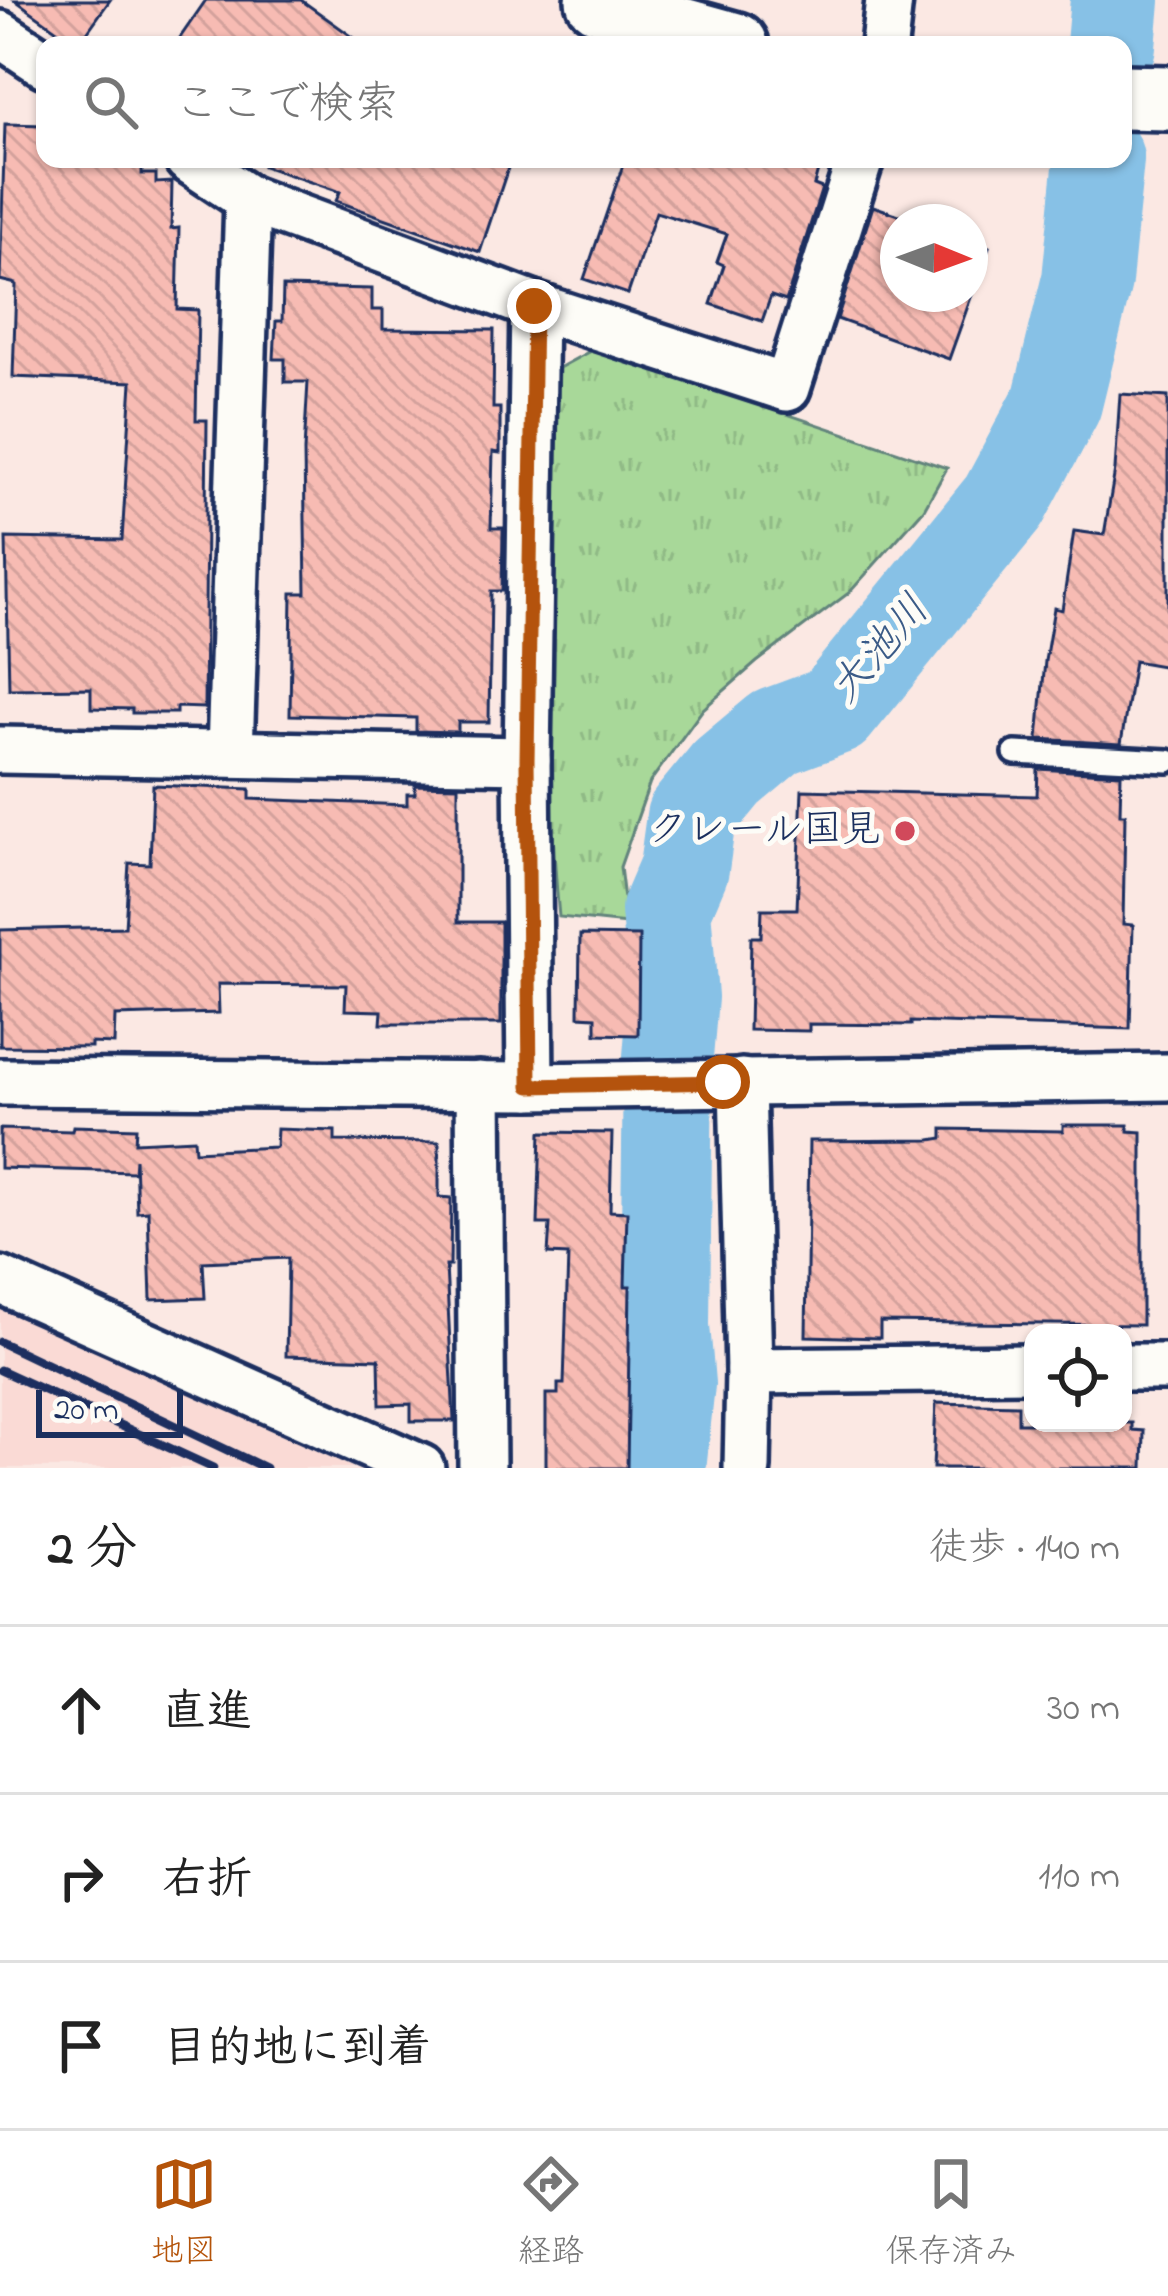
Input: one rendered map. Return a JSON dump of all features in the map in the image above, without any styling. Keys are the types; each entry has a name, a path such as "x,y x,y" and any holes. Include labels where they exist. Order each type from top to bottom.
{"street":[{"path":"598,0 704,36"},
{"path":"885,36 889,0"},
{"path":"0,34 36,58"},
{"path":"202,168 248,199 534,306 787,388 857,168"},
{"path":"230,752 248,199"},
{"path":"530,1086 527,760 534,306"},
{"path":"0,750 527,760"},
{"path":"0,1082 530,1086 1168,1077"},
{"path":"733,1082 749,1371 747,1468"},
{"path":"479,1084 482,1468"},
{"path":"0,1280 422,1468"},
{"path":"1132,1367 1168,1367"},
{"path":"749,1371 1024,1368"}],"lane":[{"path":"1015,753 1168,761"}],"shaded area":[{"path":"0,1304 354,1468 0,1468"}],"green space":[{"path":"594,349 947,468 924,509 850,592 703,709 650,782 620,867 627,924 559,917 554,849 550,642 559,368"}],"building":[{"path":"15,0 110,0 84,36 65,36"},
{"path":"206,0 301,0 351,36 181,36"},
{"path":"5,124 36,125 36,168 142,168 142,174 156,174 156,183 172,182 171,229 179,228 177,309 198,310 196,420 207,420 204,708 132,713 132,709 91,708 91,688 9,689 6,538 122,540 132,382 13,377 16,284 0,280"},
{"path":"269,168 508,168 480,252 336,201 340,192"},
{"path":"622,168 819,168 814,185 822,188 786,301 771,296 762,321 711,304 724,265 717,262 727,234 656,212 628,294 584,279"},
{"path":"873,206 880,208 880,312 966,312 949,359 837,319"},
{"path":"283,287 372,289 372,310 383,310 383,329 494,330 493,408 500,408 500,453 493,452 491,528 503,528 502,591 491,591 489,722 458,722 458,732 416,731 416,718 290,715 292,593 306,593 308,382 285,382 285,359 274,359"},
{"path":"1120,394 1168,397 1168,667 1134,661 1121,744 1038,739 1054,608 1062,610 1074,531 1104,535 1115,470"},
{"path":"1038,769 1121,774 1123,924 1133,925 1130,1029 911,1022 809,1024 809,1031 749,1030 751,937 761,937 762,909 797,909 802,790 1037,796"},
{"path":"153,785 250,789 250,799 407,805 407,794 415,794 415,785 458,786 458,922 501,922 501,1024 381,1024 382,1011 345,1010 346,985 218,984 219,1013 115,1016 114,1044 0,1046 0,930 125,927 129,863 150,864"},
{"path":"580,935 639,936 638,1035 596,1034 596,1017 579,1016"},
{"path":"1063,1125 1128,1125 1128,1131 1142,1132 1142,1325 880,1322 880,1338 806,1336 809,1141 931,1140 943,1138 943,1129 1063,1131"},
{"path":"73,1126 136,1128 135,1142 194,1139 195,1151 276,1147 277,1129 335,1131 335,1141 439,1142 439,1197 451,1198 450,1266 446,1266 454,1421 411,1421 411,1404 380,1405 379,1359 286,1356 288,1258 203,1262 205,1298 151,1300 148,1211 137,1212 135,1159 134,1172 0,1168 0,1129 72,1131"},
{"path":"541,1132 612,1133 610,1211 627,1212 627,1468 546,1468 546,1394 558,1394 558,1384 564,1384 568,1255 548,1254 550,1224 538,1224"},
{"path":"936,1403 1018,1405 1018,1423 1024,1423 1024,1432 1144,1431 1143,1468 933,1468"}],"waterway":[{"name":"大池川","path":"1112,36 1115,0"},
{"name":"大池川","path":"661,1468 670,1384 665,1326 673,997 666,910 684,868 691,817 727,773 776,732 835,710 1004,502 1057,403 1087,280 1098,168"}],"railway":[{"path":"0,1342 265,1468"},
{"path":"0,1370 213,1468"}],"place":[{"name":"クレール国見","path":"905,831"}],"route":[{"path":"534,306 527,760 530,1086 723,1082"}]}
